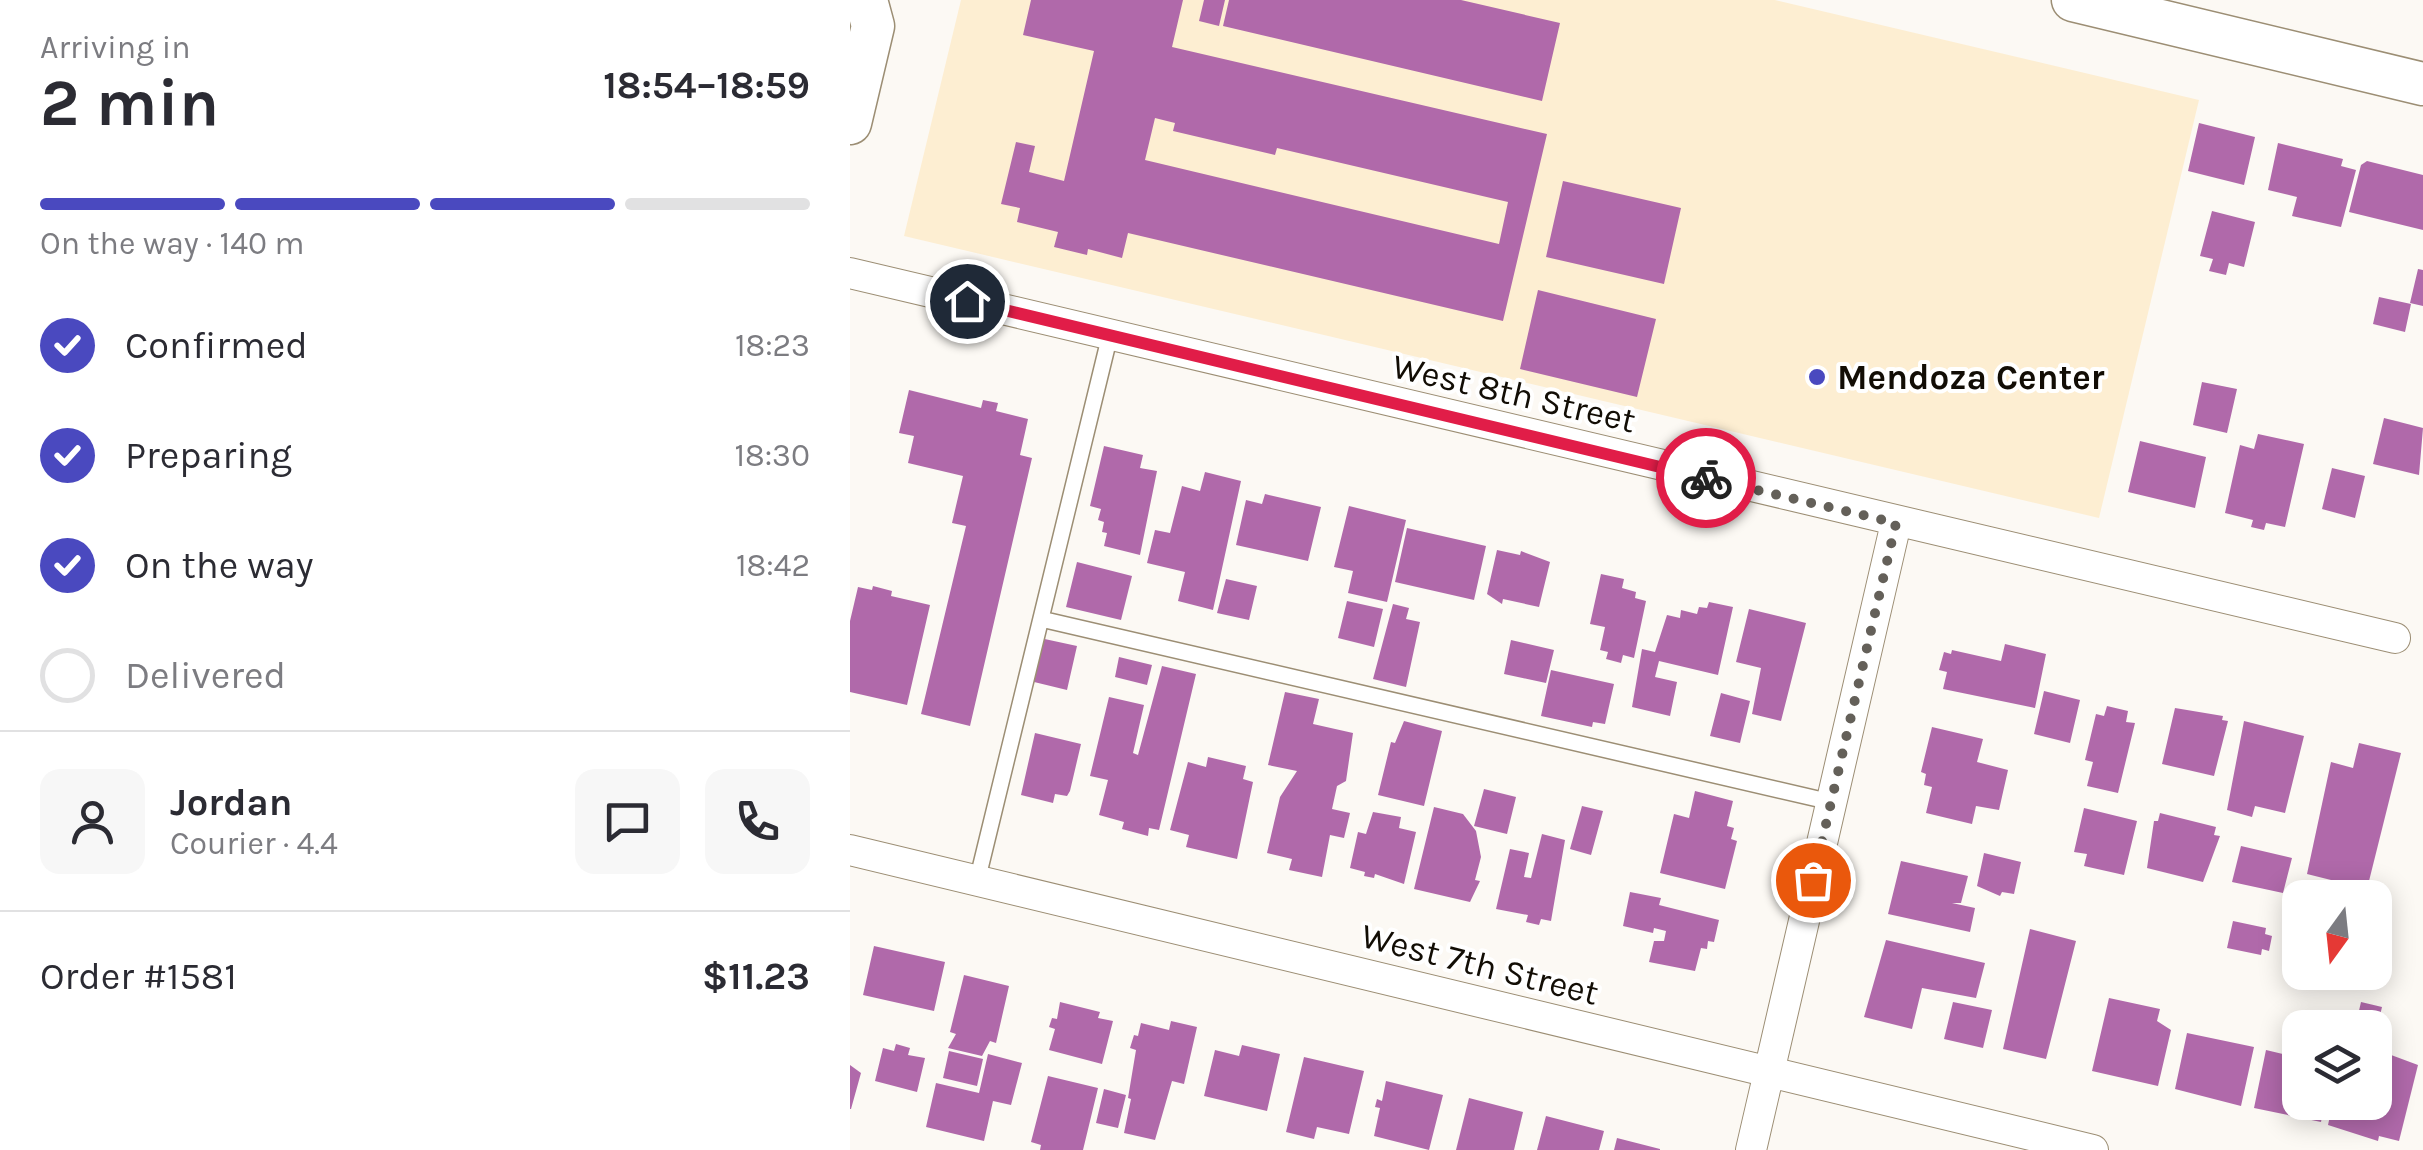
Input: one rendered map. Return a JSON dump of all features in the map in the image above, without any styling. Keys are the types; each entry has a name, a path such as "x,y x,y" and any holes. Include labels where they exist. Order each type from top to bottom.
{"street":[{"path":"2073,0 2423,84"},
{"path":"850,123 879,9"},
{"name":"West 8th Street","path":"850,273 2395,638"},
{"path":"1751,1150 1896,523"},
{"name":"West 7th Street","path":"850,850 2093,1150"}],"lane":[{"path":"977,881 1110,335"},
{"path":"1041,619 1831,802"}],"shaded area":[{"name":"Mendoza Center","path":"961,0 1775,0 2199,100 2099,518 904,236"}],"building":[{"path":"1031,0 1183,0 1172,47 1547,134 1503,321 1128,233 1122,258 1088,249 1087,255 1054,247 1058,232 1017,222 1020,208 1001,204 1016,142 1035,146 1029,172 1064,181 1094,51 1023,35","holes":["1155,118 1175,123 1173,131 1275,155 1277,148 1508,202 1499,244 1145,160"]},
{"path":"1204,0 1225,0 1219,26 1199,21"},
{"path":"1229,0 1461,0 1560,23 1542,101 1223,26"},
{"path":"2199,123 2255,137 2244,185 2188,171"},
{"path":"2278,143 2343,159 2341,166 2356,170 2341,227 2292,216 2297,197 2268,190"},
{"path":"2367,161 2423,175 2423,230 2349,212 2361,165"},
{"path":"1563,181 1681,208 1664,284 1546,257"},
{"path":"2212,211 2255,222 2244,267 2229,263 2226,275 2209,271 2213,259 2200,256"},
{"path":"2418,269 2423,270 2423,306 2410,303"},
{"path":"1538,290 1656,319 1637,397 1520,369"},
{"path":"2379,297 2411,304 2405,332 2373,324"},
{"path":"2202,382 2237,389 2227,433 2193,425"},
{"path":"909,390 981,408 983,400 998,403 996,411 1028,419 1020,455 1032,458 970,726 921,714 966,526 952,523 963,476 908,463 914,436 899,433"},
{"path":"2384,418 2423,428 2419,475 2373,464"},
{"path":"2258,434 2304,444 2285,527 2266,523 2264,530 2251,527 2253,520 2225,513 2240,445 2254,449"},
{"path":"2140,441 2206,457 2195,508 2128,492"},
{"path":"1104,446 1143,455 1140,468 1157,471 1140,555 1104,546 1107,533 1102,532 1104,522 1098,520 1101,509 1090,506"},
{"path":"2332,468 2365,476 2355,518 2322,509"},
{"path":"1205,472 1241,481 1213,610 1178,601 1185,572 1147,563 1155,530 1170,533 1182,486 1200,491"},
{"path":"1265,494 1321,507 1308,561 1236,545 1246,500 1262,504"},
{"path":"1349,506 1406,520 1387,602 1348,593 1353,571 1334,567"},
{"path":"1407,528 1486,546 1474,600 1395,582"},
{"path":"1497,550 1520,555 1521,551 1550,562 1539,607 1503,599 1502,604 1487,594"},
{"path":"1077,562 1132,576 1121,620 1066,607"},
{"path":"1601,574 1624,579 1622,588 1636,592 1635,598 1646,601 1634,658 1623,655 1621,663 1606,659 1608,652 1600,650 1605,627 1590,624"},
{"path":"1226,579 1257,586 1249,620 1217,613"},
{"path":"873,586 892,591 891,596 930,605 907,705 850,692 850,621 858,587 872,590"},
{"path":"1347,601 1383,609 1374,647 1338,638"},
{"path":"1709,602 1733,607 1718,675 1659,661 1655,677 1677,682 1670,716 1632,707 1642,649 1655,652 1667,615 1680,618 1681,610 1697,614 1699,607 1707,608"},
{"path":"1393,604 1409,608 1406,619 1420,622 1406,687 1373,679"},
{"path":"1749,609 1806,623 1781,721 1752,714 1761,668 1736,662"},
{"path":"1040,638 1077,646 1067,690 1030,681"},
{"path":"1511,640 1554,650 1546,683 1504,674"},
{"path":"2005,644 2046,654 2035,708 1943,689 1947,672 1939,670 1944,652 1951,654 1952,650 2001,661"},
{"path":"1119,657 1152,665 1147,685 1115,677"},
{"path":"1162,666 1196,674 1159,830 1149,828 1148,836 1122,829 1124,822 1099,815 1108,780 1090,776 1109,697 1144,705 1133,753 1138,755"},
{"path":"1551,670 1614,684 1605,724 1593,722 1592,727 1541,716"},
{"path":"2044,691 2080,700 2070,743 2034,734"},
{"path":"1285,692 1319,699 1313,724 1353,733 1346,781 1337,786 1332,809 1350,813 1344,838 1330,835 1322,877 1289,870 1292,859 1267,853 1280,797 1297,771 1268,765"},
{"path":"1721,693 1750,701 1740,743 1710,736"},
{"path":"2107,706 2128,711 2126,722 2135,723 2118,793 2087,786 2093,762 2085,760 2096,714 2104,716"},
{"path":"2175,708 2223,716 2222,720 2228,721 2214,776 2162,764"},
{"path":"1404,721 1442,731 1424,806 1378,795 1391,742 1395,743"},
{"path":"2244,721 2304,736 2285,813 2255,806 2252,817 2227,810"},
{"path":"1932,727 1983,739 1977,762 2008,770 1999,810 1976,806 1972,824 1926,813 1932,787 1924,785 1926,774 1921,772"},
{"path":"1035,733 1081,744 1070,791 1067,796 1055,794 1053,803 1021,795"},
{"path":"2359,743 2401,753 2369,880 2331,880 2307,874 2331,762 2353,768"},
{"path":"1208,757 1246,766 1243,779 1253,782 1237,859 1186,847 1189,835 1170,830 1188,762 1206,767"},
{"path":"1484,789 1516,797 1507,834 1474,826"},
{"path":"1695,791 1733,801 1727,826 1734,828 1731,839 1737,841 1725,889 1660,873 1674,814 1689,818"},
{"path":"1582,806 1603,811 1591,855 1570,849"},
{"path":"1434,807 1463,814 1476,831 1481,857 1475,880 1480,881 1470,902 1414,889"},
{"path":"2084,808 2137,821 2124,875 2084,866 2087,854 2074,852"},
{"path":"1373,812 1401,817 1399,828 1416,832 1404,884 1375,874 1374,878 1364,876 1365,872 1350,868 1358,832 1366,834"},
{"path":"2160,813 2216,827 2214,835 2220,836 2203,882 2147,868 2154,821 2158,821"},
{"path":"1542,834 1565,840 1551,921 1541,919 1539,925 1526,922 1528,915 1496,909 1510,849 1529,853 1524,877 1531,878"},
{"path":"2241,846 2292,858 2286,880 2282,880 2282,893 2232,882"},
{"path":"1984,853 2021,862 2014,894 2002,892 2000,896 1977,886"},
{"path":"1901,861 1968,876 1961,903 1952,903 1975,908 1970,932 1888,914"},
{"path":"1630,892 1661,898 1659,905 1719,920 1714,942 1708,941 1707,949 1701,948 1695,971 1649,962 1654,941 1664,941 1666,931 1654,928 1653,933 1623,926"},
{"path":"2233,921 2266,928 2265,934 2272,936 2269,951 2262,949 2261,955 2227,948"},
{"path":"2030,929 2076,941 2046,1059 2003,1049"},
{"path":"1886,940 1985,963 1976,998 1922,988 1912,1029 1864,1017"},
{"path":"874,946 945,962 934,1011 863,995"},
{"path":"964,975 1009,986 996,1043 990,1041 982,1056 948,1048 956,1034 950,1032"},
{"path":"2109,998 2160,1009 2157,1021 2171,1030 2158,1086 2092,1071"},
{"path":"1060,1002 1100,1012 1098,1018 1113,1021 1102,1064 1049,1050 1055,1029 1049,1027 1052,1018 1057,1019"},
{"path":"1953,1002 1992,1010 1983,1048 1944,1039"},
{"path":"2361,1002 2382,1007 2381,1010 2359,1010"},
{"path":"1171,1021 1197,1027 1184,1084 1172,1081 1155,1140 1124,1133 1136,1050 1130,1048 1134,1035 1138,1036 1141,1023 1169,1030"},
{"path":"2187,1033 2254,1047 2241,1106 2175,1089"},
{"path":"896,1044 910,1048 908,1055 925,1058 917,1092 875,1081 883,1048 894,1051"},
{"path":"1242,1045 1280,1054 1267,1111 1204,1096 1215,1050 1239,1056"},
{"path":"2266,1050 2282,1054 2282,1114 2254,1108"},
{"path":"949,1051 983,1059 977,1086 943,1078"},
{"path":"988,1054 1022,1063 1011,1105 993,1101 984,1141 926,1127 936,1083 979,1093"},
{"path":"2392,1055 2418,1065 2399,1141 2379,1136 2378,1141 2328,1125 2329,1120 2392,1120"},
{"path":"1304,1057 1364,1071 1349,1134 1317,1127 1314,1139 1286,1132"},
{"path":"850,1065 861,1073 851,1109 850,1109"},
{"path":"1048,1076 1098,1088 1083,1150 1040,1150 1041,1145 1031,1142"},
{"path":"1386,1081 1443,1095 1429,1150 1374,1136 1380,1108 1375,1107 1377,1099 1382,1101"},
{"path":"1104,1089 1126,1095 1118,1128 1096,1123"},
{"path":"1469,1098 1523,1112 1514,1150 1456,1150"},
{"path":"1546,1116 1604,1131 1599,1150 1537,1150"},
{"path":"1617,1138 1660,1149 1660,1150 1614,1150"}],"way so far":[{"path":"1706,478 1896,523 1813,880"}],"place":[{"name":"Mendoza Center","path":"1817,377"}],"route":[{"path":"967,301 1706,478"}]}
